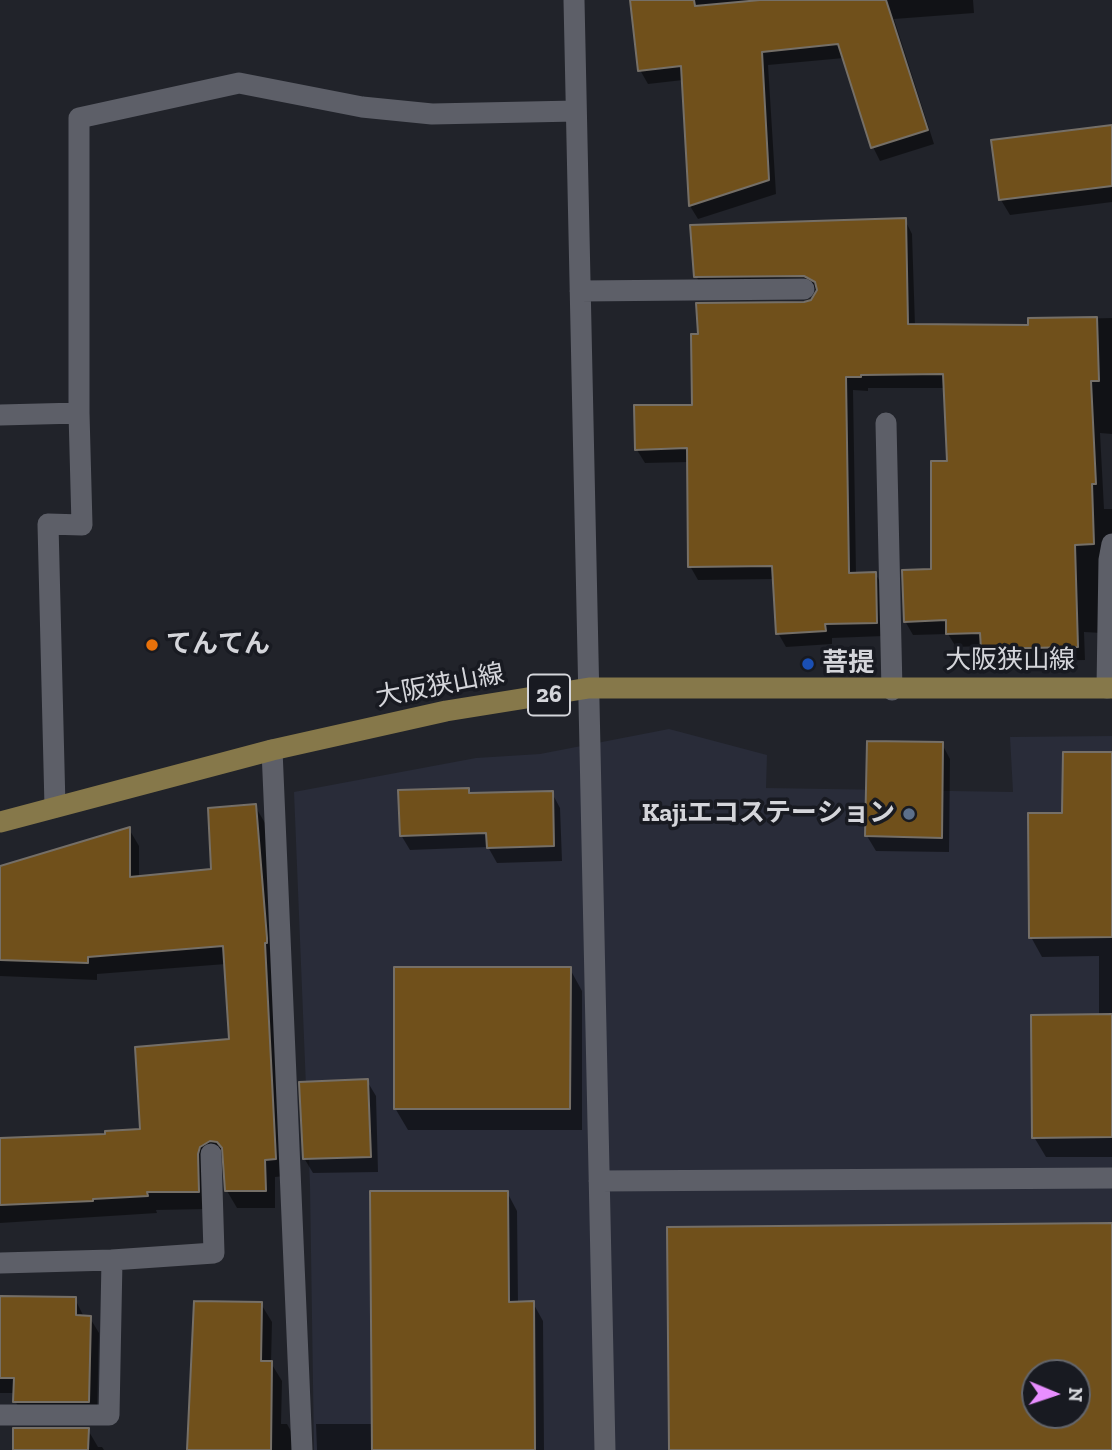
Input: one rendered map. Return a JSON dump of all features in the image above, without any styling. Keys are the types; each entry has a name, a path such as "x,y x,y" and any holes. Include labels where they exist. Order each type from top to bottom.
{"main road":[{"name":"大阪狭山線","path":"0,822 272,750 446,711 589,688 1109,688"}],"street":[{"path":"574,0 606,1450"},
{"path":"55,807 48,524 82,525 79,412 79,118 239,83 362,107 432,114 576,111"},
{"path":"580,291 804,289"},
{"path":"0,415 79,412"},
{"path":"886,423 892,690"},
{"path":"1109,688 1109,561 1112,544"},
{"path":"272,750 302,1450"},
{"path":"0,1263 113,1260 214,1253 211,1154"},
{"path":"600,1181 1112,1178"},
{"path":"0,1415 109,1415 113,1260"}],"shaded area":[{"path":"669,729 767,755 766,788 1013,792 1010,737 1112,736 1112,1450 314,1450 310,1186 294,792 476,758 540,754"}],"building":[{"path":"630,0 694,0 695,6 760,0 886,0 928,130 871,148 838,44 762,52 769,180 689,206 681,66 638,71"},
{"path":"1112,125 1112,186 999,200 991,140"},
{"path":"906,218 908,324 1028,325 1028,318 1097,317 1099,381 1091,381 1096,484 1092,484 1094,544 1075,545 1078,647 981,649 980,633 946,634 946,620 904,622 902,570 931,569 931,461 947,461 943,374 846,377 849,573 876,572 877,623 825,624 826,631 776,634 772,566 688,567 687,448 635,450 634,405 692,405 691,334 698,334 696,303 804,302 811,300 817,290 815,282 804,276 694,277 690,225"},
{"path":"867,741 943,742 942,838 865,836"},
{"path":"1063,752 1112,752 1112,937 1029,938 1028,813 1062,813"},
{"path":"469,788 469,793 553,791 554,846 487,848 486,833 400,836 398,790"},
{"path":"256,804 267,938 265,943 276,1159 265,1160 266,1191 225,1191 222,1148 217,1142 210,1141 200,1147 198,1154 199,1192 147,1192 148,1196 93,1201 0,1205 0,1138 105,1134 105,1131 140,1129 135,1047 229,1039 223,946 88,957 88,963 0,960 0,866 130,827 130,877 211,869 208,808"},
{"path":"394,967 571,967 570,1109 394,1109"},
{"path":"1112,1014 1112,1137 1032,1138 1031,1015"},
{"path":"368,1079 371,1157 303,1159 299,1082"},
{"path":"370,1191 508,1191 509,1302 534,1301 535,1450 372,1450"},
{"path":"1112,1223 1112,1450 669,1450 667,1227"},
{"path":"0,1296 76,1297 76,1315 91,1316 89,1402 13,1402 14,1378 0,1378"},
{"path":"194,1301 262,1302 261,1361 272,1361 271,1450 187,1450"},
{"path":"13,1428 89,1428 88,1450 13,1450"}],"place":[{"name":"てんてん","path":"152,645"},
{"name":"菩提","path":"808,664"},
{"name":"Kajiエコステーション","path":"909,814"}]}
